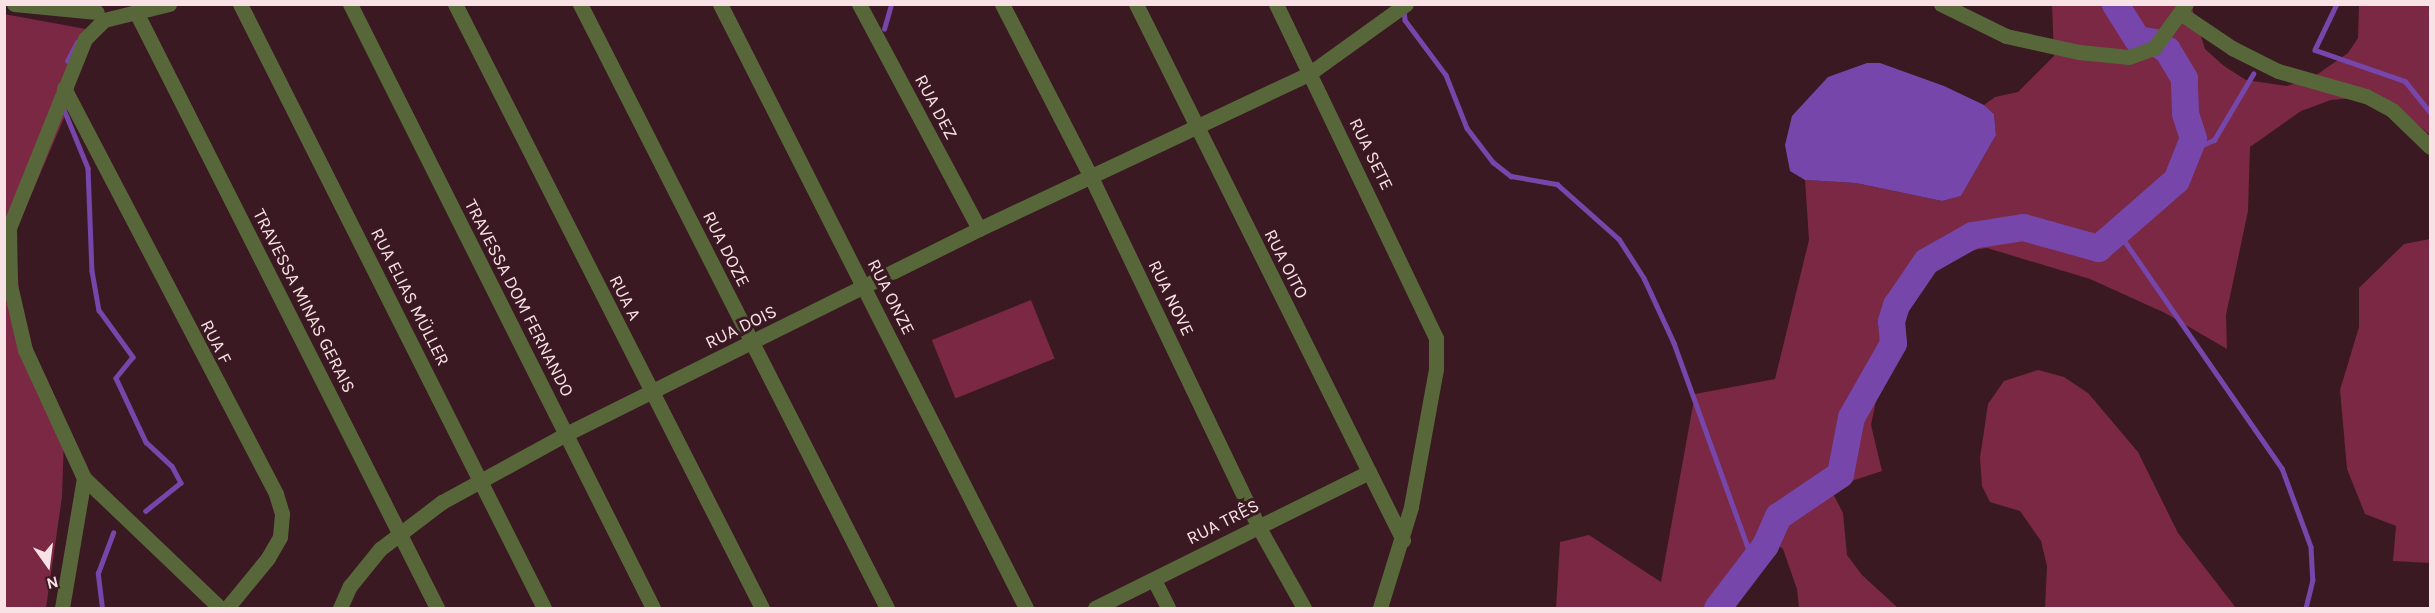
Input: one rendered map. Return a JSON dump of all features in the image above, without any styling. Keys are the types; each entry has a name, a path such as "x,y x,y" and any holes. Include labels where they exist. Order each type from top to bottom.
{"street":[{"path":"15,4 98,12 136,12 169,4"},
{"name":"RUA ELIAS MÜLLER","path":"240,4 544,609"},
{"name":"TRAVESSA DOM FERNANDO","path":"350,4 653,609"},
{"name":"RUA A","path":"455,4 762,609"},
{"name":"RUA DOZE","path":"580,4 887,609"},
{"name":"RUA ONZE","path":"720,4 1026,609"},
{"name":"RUA DEZ","path":"859,4 980,229"},
{"name":"RUA NOVE","path":"1002,4 1091,177 1258,526 1304,609"},
{"name":"RUA OITO","path":"1136,4 1194,125 1403,540"},
{"name":"RUA SETE","path":"1276,4 1431,321 1438,353 1403,540 1380,609"},
{"name":"RUA DOIS","path":"340,609 364,567 398,532 481,481 566,434 753,344 980,229 1194,125 1310,73 1406,4"},
{"path":"1941,4 2006,36 2079,52 2128,57 2154,48 2165,35 2181,8 2232,48 2278,72 2366,96 2392,110 2430,147"},
{"path":"98,12 79,48 12,219 8,269 25,350 84,478 220,609"},
{"name":"TRAVESSA MINAS GERAIS","path":"136,12 437,609"},
{"name":"RUA F","path":"64,88 276,494 282,514 280,537 268,558 227,609"},
{"name":"RUA TRÊS","path":"1095,609 1369,472"},
{"path":"62,609 84,478"},
{"path":"1154,580 1168,609"}],"shaded area":[{"path":"2052,5 2191,5 2205,49 2224,66 2246,80 2287,86 2312,78 2348,53 2358,38 2359,5 2430,5 2430,135 2411,119 2364,97 2331,100 2301,111 2250,147 2248,211 2226,315 2227,349 2165,313 2090,279 1987,248 1924,258 1889,339 1871,425 1882,471 1830,488 1843,513 1847,555 1862,575 1898,608 1799,608 1797,589 1783,549 1761,533 1710,608 1556,608 1560,542 1589,535 1661,582 1695,394 1775,379 1809,240 1805,180 1856,183 1942,201 1961,196 1996,135 1994,114 1984,105 1995,97 2018,92 2054,56"},
{"path":"4,14 91,30 67,111 15,233 22,336 64,437 62,497 46,608 5,608"},
{"path":"1867,63 1880,63 1944,86 1984,105 1994,114 1996,135 1961,196 1942,201 1856,183 1805,180 1790,171 1785,145 1792,116 1828,77"},
{"path":"2430,239 2430,563 2393,561 2396,526 2365,514 2347,469 2340,390 2359,327 2359,288 2404,244"},
{"path":"1031,300 1055,358 955,398 932,340"},
{"path":"2038,370 2064,377 2088,393 2138,452 2178,533 2236,608 2045,608 2047,566 2041,541 2020,511 1990,502 1982,486 1980,458 1988,404 2004,381"}],"waterway":[{"path":"884,29 891,4"},
{"path":"1717,608 1765,545 1778,516 1840,474 1851,417 1893,343 1891,321 1896,305 1926,261 1972,235 2023,227 2098,248 2176,180 2193,138 2185,113 2184,78 2167,50 2155,42 2137,39 2115,4"},
{"path":"2337,4 2315,50 2405,81 2430,112"},
{"path":"1404,10 1405,20 1446,75 1467,128 1493,162 1511,176 1557,184 1619,239 1644,278 1674,343 1753,561"},
{"path":"67,61 77,42"},
{"path":"2187,152 2214,140 2253,74"},
{"path":"63,107 88,168 92,271 99,310 133,357 116,378 146,442 172,466 181,483 146,511"},
{"path":"2117,230 2282,468 2311,547 2313,580 2306,608"},
{"path":"102,608 98,573 113,533"}]}
